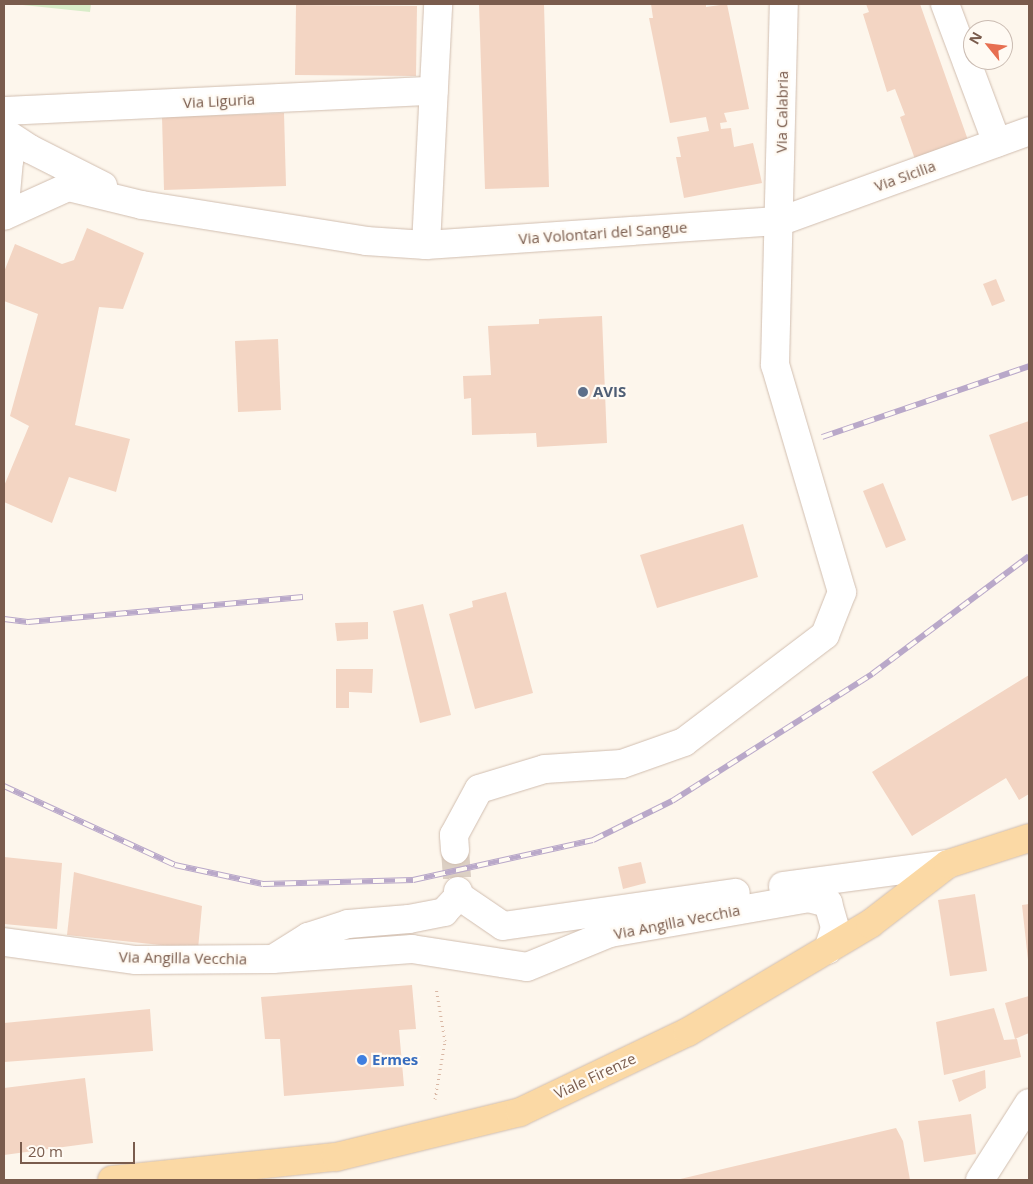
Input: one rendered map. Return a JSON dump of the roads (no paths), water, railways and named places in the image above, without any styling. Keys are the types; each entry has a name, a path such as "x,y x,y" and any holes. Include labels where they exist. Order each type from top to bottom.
{"main road":[{"name":"Viale Firenze","path":"112,1180 336,1157 520,1112 688,1032 870,924 948,864 1029,838"}],"street":[{"path":"426,245 438,4"},
{"name":"Via Calabria","path":"455,850 454,835 479,789 545,769 622,764 684,742 825,635 842,592 775,365 784,4"},
{"path":"945,4 997,143"},
{"name":"Via Liguria","path":"4,111 434,91"},
{"name":"Via Sicilia","path":"780,221 1029,131"},
{"path":"4,132 30,149 142,205"},
{"path":"4,153 9,160 5,215 68,188 142,205"},
{"name":"Via Volontari del Sangue","path":"142,205 366,241 426,245 780,221"},
{"path":"273,960 308,937 348,924 409,919 444,912 458,894 503,926 948,864"},
{"name":"Via Angilla Vecchia","path":"4,942 136,960 273,960 412,949 527,967 610,933 808,898 828,903 835,928 828,950"},
{"path":"980,1180 1028,1108"}],"tunnel":[{"path":"455,850 458,891"}],"railway":[{"path":"822,437 1029,366"},
{"path":"4,786 175,865 263,884 413,880 593,840 672,801 872,674 1029,556"},
{"path":"4,619 28,622 303,597"}],"place":[{"name":"AVIS","path":"583,392"},
{"name":"Ermes","path":"362,1060"}]}
